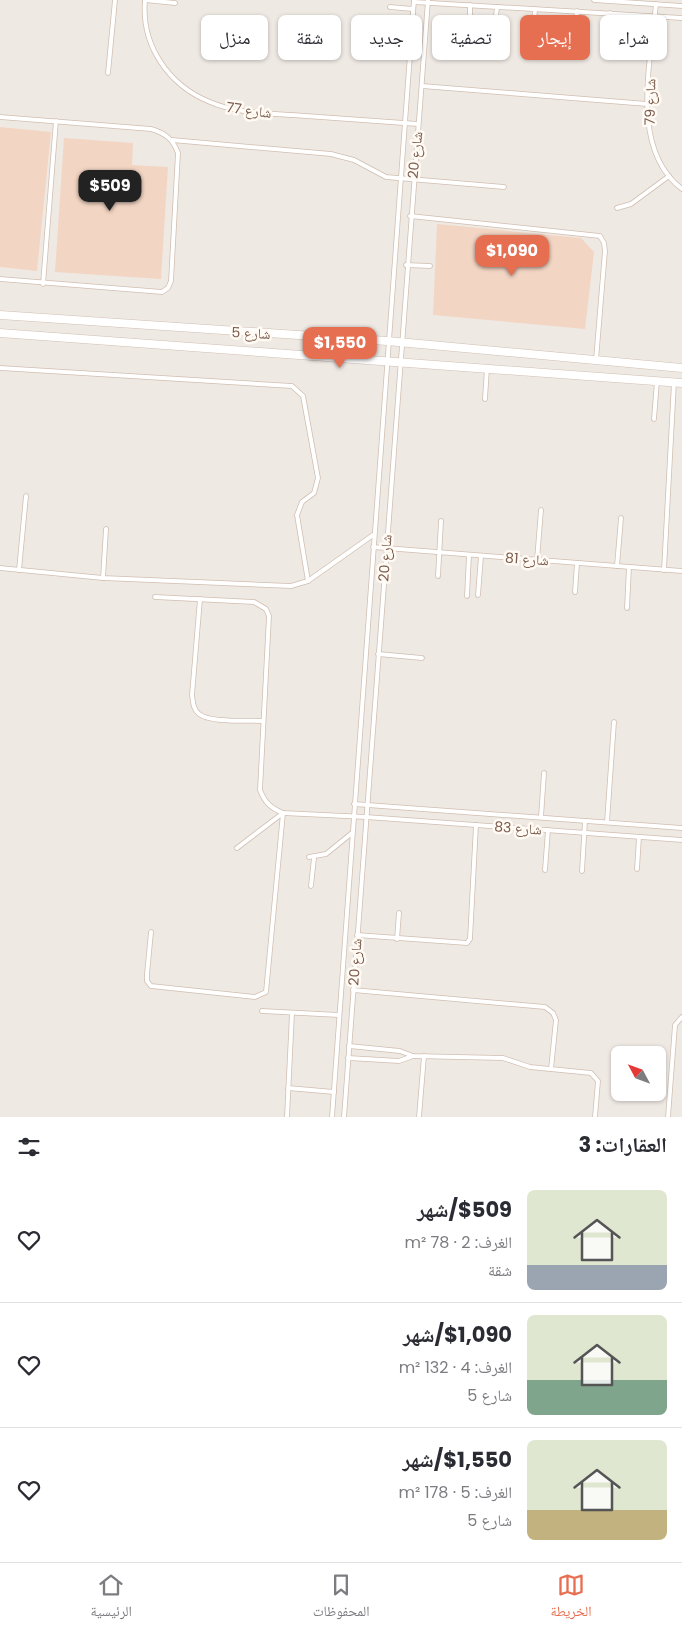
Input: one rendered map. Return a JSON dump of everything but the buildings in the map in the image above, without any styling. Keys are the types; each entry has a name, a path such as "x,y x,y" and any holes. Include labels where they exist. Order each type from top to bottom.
{"street":[{"name":"شارع 5","path":"0,315 400,342 596,362 682,368"},
{"name":"شارع 5","path":"0,333 678,383"}],"lane":[{"path":"108,73 115,0"},
{"path":"145,0 175,3"},
{"name":"شارع 77","path":"145,0 146,26 158,59 181,85 210,103 260,112 418,124"},
{"path":"594,0 682,6"},
{"path":"414,1 640,15"},
{"name":"شارع 20","path":"332,1117 387,341 414,1"},
{"name":"شارع 20","path":"344,1117 412,179 422,86 428,2"},
{"name":"شارع 79","path":"655,15 656,4"},
{"path":"470,5 470,15"},
{"path":"496,15 497,6"},
{"path":"390,7 414,9"},
{"path":"535,15 536,8"},
{"path":"576,11 576,15"},
{"path":"667,17 682,18"},
{"name":"شارع 79","path":"651,60 647,104 652,146 669,176 682,189"},
{"path":"422,86 647,104"},
{"path":"0,117 151,130 166,135 172,140 178,152 168,288 162,292 43,284 0,279"},
{"path":"43,284 56,121"},
{"path":"172,140 330,154 354,160 386,178 504,187"},
{"path":"617,208 631,204 669,176"},
{"path":"410,216 600,236 605,247 596,362"},
{"path":"406,265 430,266"},
{"path":"0,368 292,386 298,390 303,396 318,478 314,493 302,502 297,515 308,581"},
{"path":"485,399 487,368"},
{"path":"654,418 657,381"},
{"path":"664,570 678,383"},
{"path":"20,570 26,496"},
{"path":"537,560 541,510"},
{"path":"617,566 621,518"},
{"path":"438,576 441,521"},
{"path":"103,578 106,529"},
{"path":"0,568 103,578 291,586 308,581 373,535"},
{"name":"شارع 81","path":"372,547 682,571"},
{"path":"467,596 469,555"},
{"path":"478,595 481,556"},
{"path":"575,592 577,563"},
{"path":"627,608 629,567"},
{"path":"154,597 254,602 266,609 269,616 260,790 268,805 283,813"},
{"path":"200,599 192,696 193,706 200,714 210,718 263,721"},
{"path":"378,654 422,658"},
{"path":"607,822 614,722"},
{"path":"541,818 544,773"},
{"name":"شارع 83","path":"354,804 682,828"},
{"path":"237,848 283,813"},
{"path":"151,932 147,974 151,986 255,997 266,992 283,813"},
{"name":"شارع 83","path":"283,813 353,816 682,840"},
{"path":"582,871 585,821"},
{"path":"357,935 467,943 470,939 476,825"},
{"path":"545,870 548,830"},
{"path":"309,857 314,858 326,854 352,833"},
{"path":"636,869 638,837"},
{"path":"311,886 314,858"},
{"path":"348,894 360,895"},
{"path":"397,939 399,912"},
{"path":"353,990 545,1007 553,1013 556,1020 552,1069"},
{"path":"262,1011 339,1015"},
{"path":"287,1117 292,1013"},
{"path":"668,1117 675,1024 682,1017"},
{"path":"349,1046 400,1052 413,1056 503,1058 530,1067 588,1072 596,1076 598,1081 595,1117"},
{"path":"348,1058 399,1061 413,1056"},
{"path":"419,1117 424,1056"},
{"path":"288,1088 334,1092"}],"shaded area":[{"path":"0,0 682,0 682,1117 0,1117"}]}
